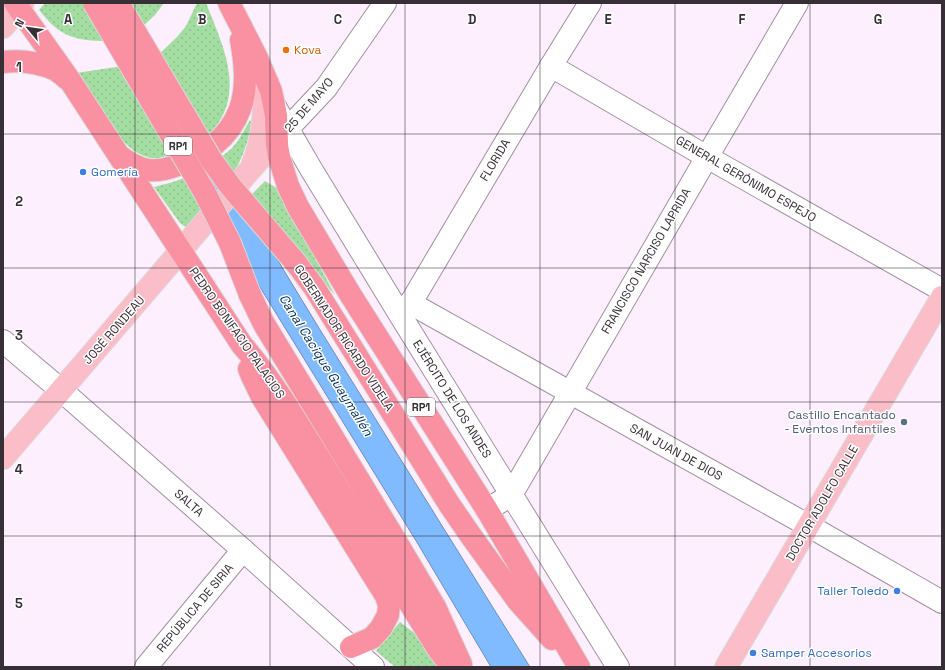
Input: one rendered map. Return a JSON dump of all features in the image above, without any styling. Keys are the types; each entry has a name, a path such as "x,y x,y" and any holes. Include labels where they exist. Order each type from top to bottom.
{"highway":[{"name":"RP1","path":"94,3 206,193 230,243 259,314 435,607 463,667"},
{"name":"GOBERNADOR RICARDO VIDELA","path":"118,3 212,161 231,187 296,263 314,287 470,536 518,601 578,667"},
{"name":"PEDRO BONIFACIO PALACIOS","path":"19,5 120,156 242,345 260,366 287,406 438,649 452,667"},
{"name":"GOBERNADOR RICARDO VIDELA","path":"234,12 271,91 276,116 283,135 279,157 282,170 298,208 350,294 487,510 578,667"},
{"path":"120,156 140,168 158,170 170,168 182,164 212,147 228,131 239,111 244,92 245,74 245,67 234,12"},
{"path":"3,62 14,61 42,65 69,79"},
{"path":"242,345 251,374 262,397 386,596 389,605 388,616 381,628 372,638 351,647"}],"main road":[{"path":"3,27 19,5"},
{"path":"231,193 258,150 261,138 264,100 264,74"},
{"name":"25 DE MAYO","path":"231,193 283,135"},
{"name":"JOSÉ RONDEAU","path":"3,458 231,193"},
{"name":"DOCTOR ADOLFO CALLE","path":"726,667 942,297"}],"street":[{"name":"25 DE MAYO","path":"283,135 326,88 385,3"},
{"name":"FLORIDA","path":"406,311 590,3"},
{"name":"FRANCISCO NARCISO LAPRIDA","path":"487,510 511,495 706,157 797,3"},
{"name":"GENERAL GERÓNIMO ESPEJO","path":"551,66 706,157 942,290"},
{"name":"EJÉRCITO DE LOS ANDES","path":"283,135 311,169 406,311 511,495 618,667"},
{"name":"SAN JUAN DE DIOS","path":"406,311 570,393 942,602"},
{"name":"SALTA","path":"3,341 243,550 373,667"},
{"name":"REPÚBLICA DE SIRIA","path":"146,667 243,550"}],"green space":[{"path":"45,3 86,3 108,41 86,40 69,36 61,32 39,10"},
{"path":"126,3 164,3 155,15 141,28"},
{"path":"197,3 206,3 220,37 229,72 230,89 227,106 219,122 206,137 157,56 186,26"},
{"path":"123,66 175,153 156,158 148,157 138,153 125,143 76,73"},
{"path":"250,120 250,131 242,157 233,174 219,159 238,141"},
{"path":"189,176 208,204 188,227 180,223 154,187"},
{"path":"265,181 278,189 335,295 256,205 250,196"},
{"path":"400,622 430,645 443,667 395,667 376,651"}],"water":[{"name":"Canal Cacique Guaymallén","path":"86,3 126,3 236,187 283,269 530,667 491,667 418,544"}],"place":[{"name":"Kova","path":"286,50"},
{"name":"Gomería","path":"83,172"},
{"name":"Castillo Encantado - Eventos Infantiles","path":"904,422"},
{"name":"Taller Toledo","path":"897,591"},
{"name":"Samper Accesorios","path":"753,653"}]}
